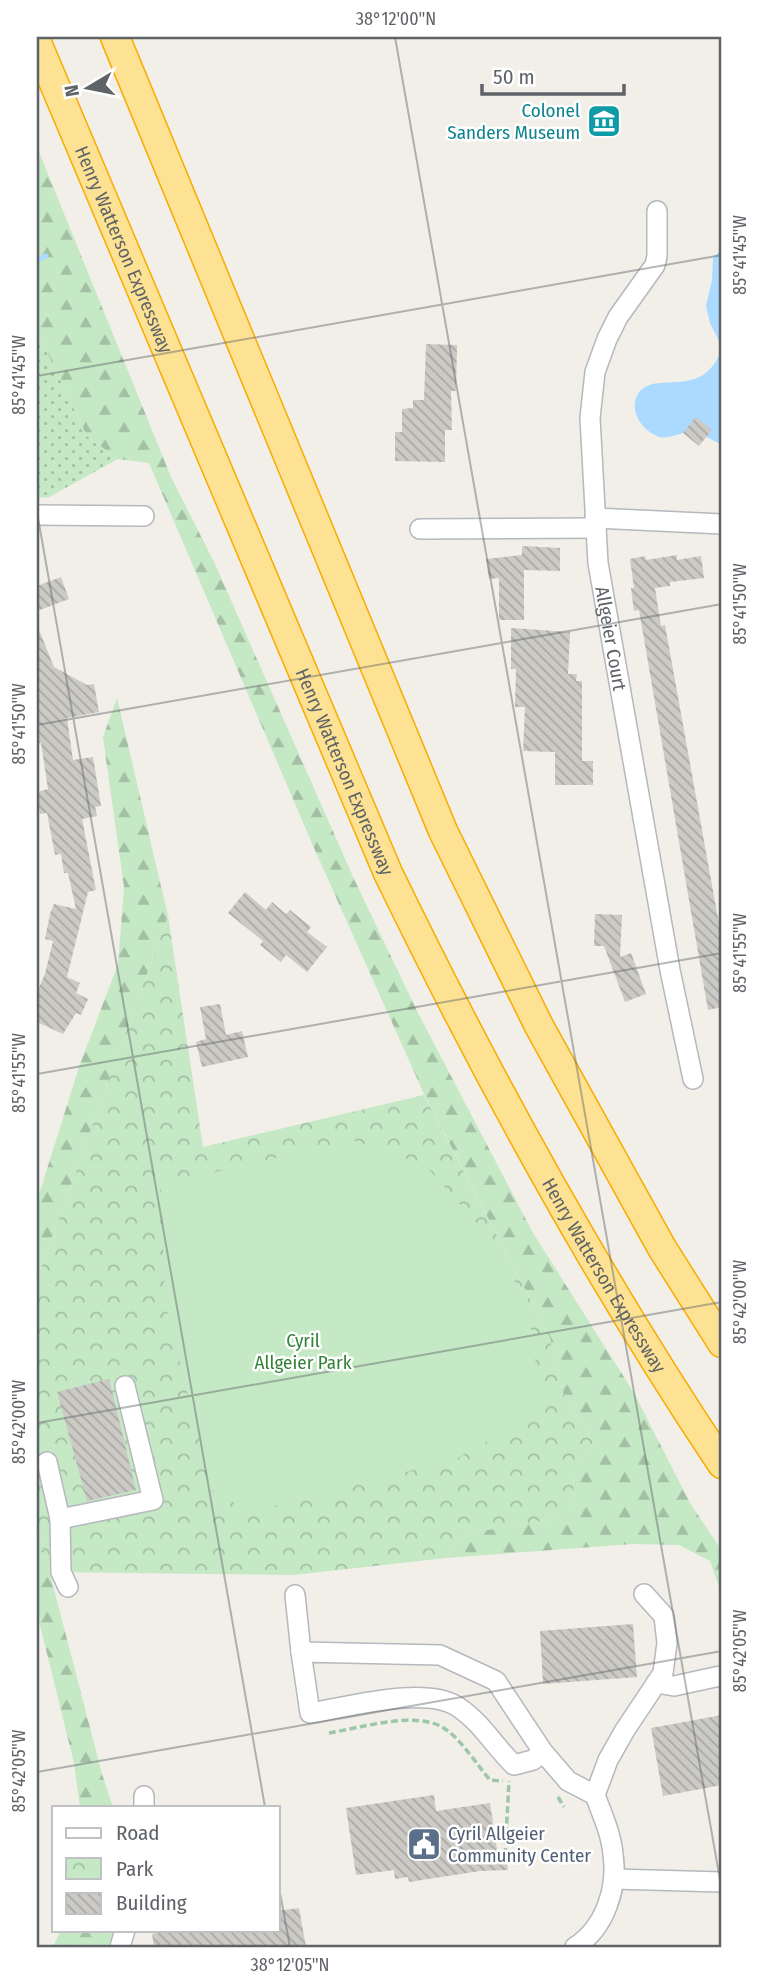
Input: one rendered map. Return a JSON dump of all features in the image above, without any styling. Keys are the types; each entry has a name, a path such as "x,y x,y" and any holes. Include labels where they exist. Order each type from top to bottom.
{"highway":[{"path":"115,37 398,726 454,853 538,1026 662,1248 722,1343"},
{"name":"Henry Watterson Expressway","path":"37,43 405,907 484,1065 556,1198 722,1464"}],"street":[{"name":"Allgeier Court","path":"657,211 655,265 613,327 595,372 590,418 595,523 601,577 670,970 693,1079"},
{"path":"37,514 144,516"},
{"path":"420,528 595,523 722,524"},
{"path":"60,1519 153,1500 125,1386"},
{"path":"47,1462 60,1519 61,1572 68,1587"},
{"path":"575,1947 586,1940 598,1924 609,1902 614,1879 614,1854 595,1795 608,1760 663,1673 667,1643 664,1616 644,1594"},
{"path":"295,1595 310,1713 409,1697 431,1697 457,1706 484,1730 514,1765 533,1760 543,1752"},
{"path":"301,1653 440,1655 496,1681 543,1752 568,1781 595,1795"},
{"path":"656,1683 674,1686 720,1676"},
{"path":"614,1879 722,1882"}],"path":[{"path":"329,1733 410,1720 425,1721 442,1727 453,1736 490,1780 521,1779"},
{"path":"505,1855 509,1781"},
{"path":"557,1795 564,1807"}],"green space":[{"path":"37,147 171,477 215,564 354,879 417,1011 533,1233 634,1393 690,1503 722,1551 722,1595 710,1561 679,1545 633,1544 446,1558 462,1534 573,1516 574,1469 595,1445 563,1393 550,1338 424,1094 314,848 149,463 118,459 87,436 37,331"},
{"path":"37,331 87,436 118,459 49,497 37,498"},
{"path":"117,698 168,916 37,1280 37,1201 79,1067 118,964 124,887 103,737"},
{"name":"Cyril Allgeier Park","path":"168,916 203,1147 424,1095 550,1338 563,1393 595,1445 574,1469 573,1516 462,1534 446,1558 293,1575 49,1572 37,1524 37,1280"},
{"path":"352,1140 425,1165 496,1245 528,1306 542,1410 456,1459 250,1512 211,1489 165,1303 161,1185"},
{"path":"37,1524 113,1806 80,1806 74,1763 37,1613"},
{"path":"60,1932 114,1932 108,1947 53,1947"}],"water":[{"path":"722,250 722,347 710,323 706,306 712,280 713,257"},
{"path":"722,348 722,445 692,432 660,437 648,431 636,414 635,401 638,394 646,387 656,384 692,380 703,375 714,365"}],"building":[{"path":"426,344 457,345 456,391 451,391 452,430 445,430 445,462 395,461 395,432 402,432 402,409 413,408 413,400 424,400"},
{"path":"696,417 712,430 699,446 683,433"},
{"path":"522,546 560,548 560,571 524,570 524,620 499,620 499,578 489,579 486,559 522,555"},
{"path":"677,555 677,560 701,556 704,578 670,582 670,586 655,588 661,626 665,625 717,913 719,921 722,920 722,1007 708,1010 639,610 634,611 631,588 634,588 630,559 645,556 646,560"},
{"path":"61,577 69,599 37,611 37,586"},
{"path":"37,625 54,667 87,685 94,684 99,712 67,718 73,760 93,757 101,806 95,807 97,816 82,819 96,890 88,892 67,977 80,983 76,993 88,999 81,1015 76,1013 63,1034 37,1022 37,992 45,974 53,941 45,939 50,914 54,904 76,909 68,873 64,873 61,854 55,855 47,813 40,814 37,792 48,789 41,743 37,743"},
{"path":"511,628 570,632 568,674 577,674 576,681 582,681 582,761 593,761 593,785 555,785 555,752 523,751 525,707 515,707 516,669 511,669"},
{"path":"245,892 266,910 272,902 286,914 290,910 311,927 307,932 327,947 307,972 286,955 281,962 260,945 263,941 228,913"},
{"path":"595,914 622,915 620,957 631,953 646,994 625,1002 604,946 594,946"},
{"path":"220,1004 226,1035 242,1031 248,1057 202,1067 196,1042 206,1039 200,1007"},
{"path":"109,1379 136,1490 87,1501 57,1392"},
{"path":"633,1624 637,1677 543,1684 540,1631"},
{"path":"722,1715 722,1785 663,1796 651,1728"},
{"name":"Cyril Allgeier Community Center","path":"434,1795 436,1811 490,1803 498,1856 506,1855 508,1870 480,1871 409,1882 408,1877 395,1879 394,1870 356,1875 346,1808"},
{"path":"299,1908 306,1947 154,1947 152,1934 164,1932 280,1932 280,1911"}],"waterway":[{"path":"37,260 46,256"}],"place":[{"name":"Colonel Sanders Museum","path":"604,121"},
{"name":"Cyril Allgeier Community Center","path":"424,1844"}]}
